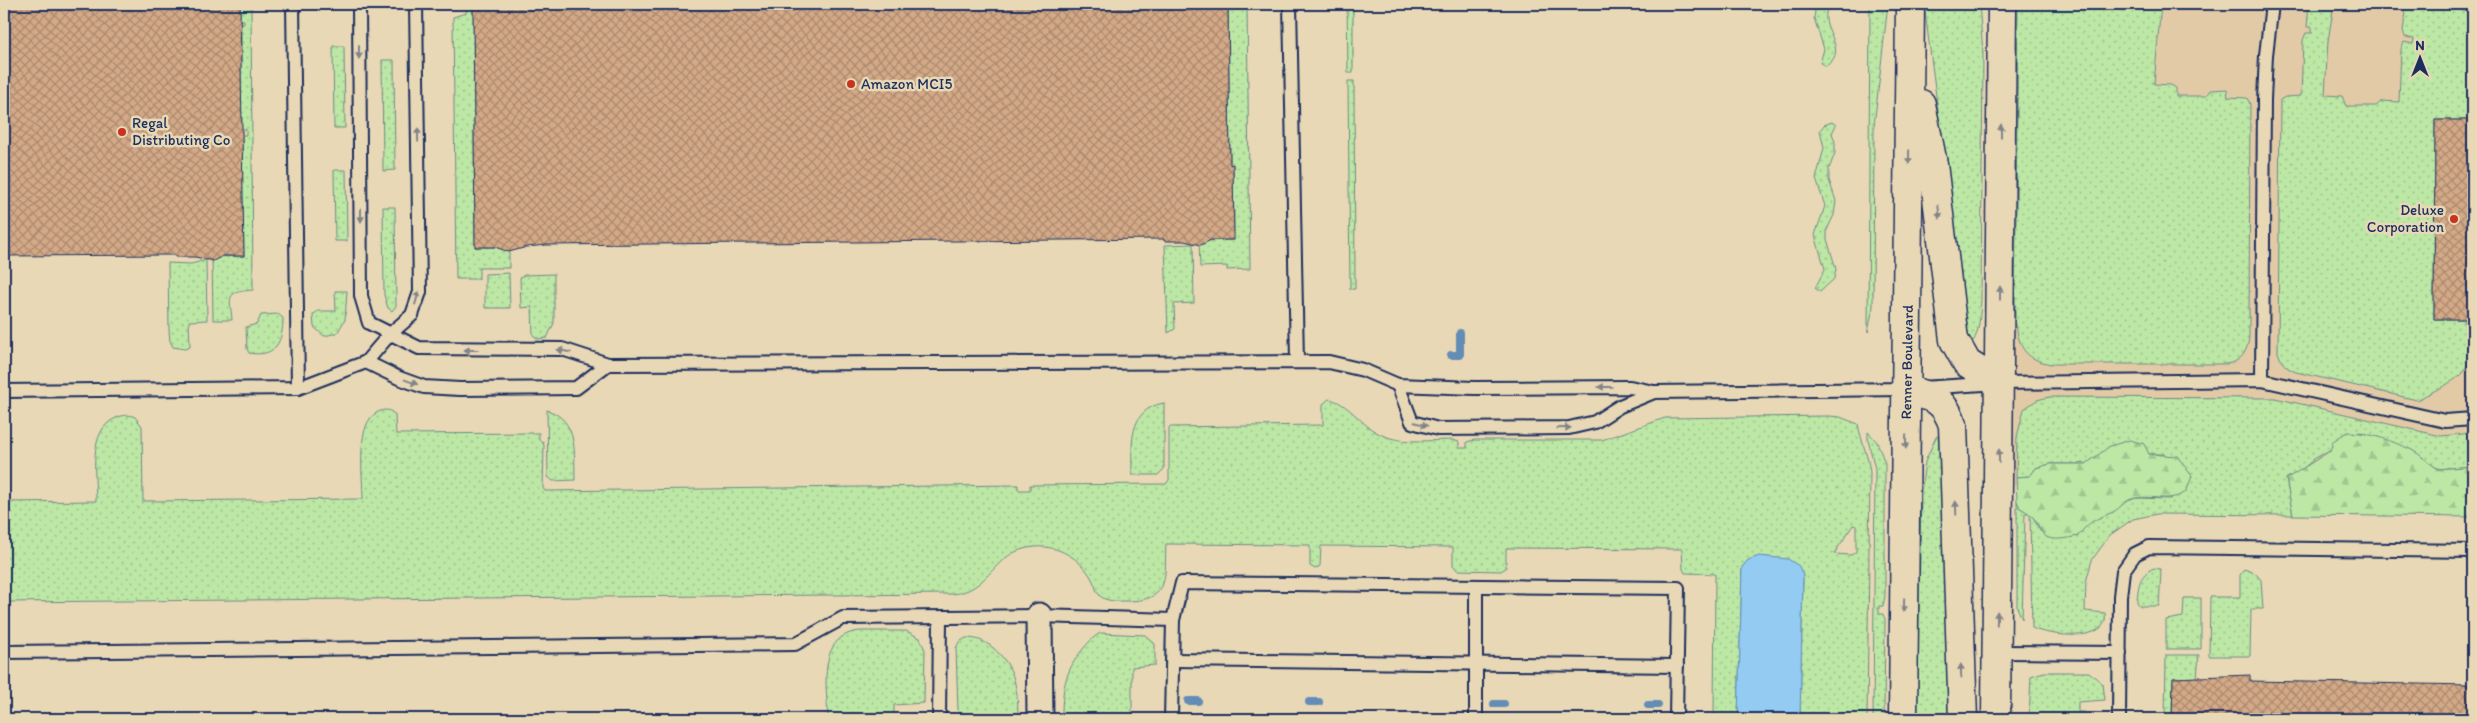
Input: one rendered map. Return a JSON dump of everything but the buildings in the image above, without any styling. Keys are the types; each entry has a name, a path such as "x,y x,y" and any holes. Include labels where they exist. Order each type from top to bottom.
{"main road":[{"name":"Renner Boulevard","path":"1903,719 1910,4"},
{"path":"1996,719 2002,4"},
{"path":"1910,43 1933,164 1954,340 1967,363 1999,383"},
{"path":"1906,389 1935,399 1947,409 1952,425 1963,719"}],"street":[{"path":"1039,616 1040,719"}],"lane":[{"path":"293,4 298,388"},
{"path":"359,4 361,296 369,323 389,335 419,348 562,349 608,364 1330,362 1363,370 1398,385 1474,388 1630,387 1654,392 1906,389 1999,383 2262,380 2445,421 2473,419"},
{"path":"4,391 298,388 366,362 389,335 412,315 420,292 416,4"},
{"path":"1290,4 1297,361"},
{"path":"2262,380 2264,100 2266,55 2272,4"},
{"path":"366,362 424,387 460,389 576,388 608,364"},
{"path":"1398,385 1412,422 1438,429 1569,428 1595,422 1620,406 1654,392"},
{"path":"2119,719 2120,596 2123,571 2135,554 2149,547 2473,551"},
{"path":"1171,719 1173,620 1182,583 1678,588 1676,719"},
{"path":"1476,586 1476,719"},
{"path":"4,652 795,644 843,618 1039,616 1173,620"},
{"path":"940,618 940,719"},
{"path":"1996,652 2120,653"},
{"path":"1172,660 1677,666"}],"shaded area":[{"path":"2002,4 2473,4 2473,488 1999,486"}],"green space":[{"path":"240,4 251,4 253,290 238,292 231,297 232,320 213,320 212,257 244,256 241,135 246,135 246,129 241,129 241,24 244,24 244,20 240,20"},
{"path":"468,4 473,4 475,247 509,247 509,268 479,268 479,279 456,279 453,17 466,13"},
{"path":"1228,4 1247,4 1250,269 1227,270 1227,266 1200,267 1199,241 1234,240 1233,165 1230,165"},
{"path":"1347,4 1353,4 1353,73 1348,73"},
{"path":"1816,4 1828,4 1826,20 1836,50 1832,61 1826,66 1820,63 1824,49 1814,18"},
{"path":"1870,4 1888,4 1874,126 1873,307 1868,332"},
{"path":"1924,4 1979,4 1983,53 1981,300 1978,328 1972,343 1968,340"},
{"path":"2018,4 2161,4 2154,84 2171,85 2176,88 2176,96 2206,96 2210,90 2227,89 2228,97 2247,98 2250,104 2249,336 2247,347 2239,359 2225,364 2051,364 2034,359 2024,349 2018,336 2015,319"},
{"path":"2309,4 2334,4 2328,41 2325,95 2342,96 2346,106 2376,106 2382,101 2399,102 2401,49 2404,42 2413,44 2414,39 2405,37 2403,30 2406,12 2386,4 2437,4 2473,13 2473,120 2435,120 2434,319 2464,319 2465,327 2473,327 2472,344 2470,357 2461,374 2453,381 2417,400 2296,372 2284,364 2278,352 2280,100 2285,97 2301,96 2303,40 2306,33 2312,33 2312,27 2307,27"},
{"path":"333,46 344,46 345,128 334,128"},
{"path":"382,60 394,60 395,170 383,171"},
{"path":"1348,81 1354,81 1355,289 1350,289"},
{"path":"1832,122 1836,125 1832,133 1835,142 1835,153 1829,169 1829,180 1836,201 1834,215 1827,230 1827,239 1836,269 1834,279 1820,292 1815,288 1825,269 1815,235 1825,206 1816,179 1824,148 1820,130 1824,125"},
{"path":"334,170 346,170 347,241 335,241"},
{"path":"383,207 395,207 396,306 392,311 388,308 384,295"},
{"path":"1193,244 1194,303 1174,304 1175,329 1168,333 1165,245"},
{"path":"206,260 207,320 189,321 190,347 185,349 173,347 169,331 168,263 191,264"},
{"path":"509,273 510,308 485,308 485,274"},
{"path":"554,274 554,323 547,338 537,339 533,335 532,307 521,308 520,278 524,275"},
{"path":"335,291 347,291 345,320 337,333 324,336 314,327 313,315 318,311 336,311"},
{"path":"278,314 283,318 283,326 276,346 266,353 249,353 247,349 246,327 257,324 261,315"},
{"path":"2049,397 2275,398 2441,436 2473,433 2473,466 2438,469 2413,451 2360,432 2314,459 2299,472 2286,479 2293,515 2157,514 2133,519 2110,535 2092,560 2086,582 2085,611 2105,613 2104,623 2098,630 2089,633 2064,635 2051,633 2032,628 2030,513 2025,513 2022,619 2017,607 2017,501 2020,508 2031,513 2040,531 2078,536 2088,523 2114,511 2122,503 2136,498 2170,499 2192,476 2184,467 2164,454 2149,454 2097,456 2086,464 2050,464 2036,468 2030,476 2016,477 2017,437 2024,409 2037,400"},
{"path":"1329,399 1336,401 1348,408 1376,432 1394,439 1413,441 1452,440 1459,442 1459,448 1467,448 1467,442 1474,440 1602,440 1665,418 1829,416 1840,417 1858,424 1870,472 1867,719 1800,719 1803,576 1772,558 1757,557 1742,567 1738,719 1714,719 1715,574 1685,573 1682,549 1506,548 1506,568 1501,571 1457,570 1453,565 1453,547 1321,546 1320,566 1315,569 1310,566 1310,545 1166,544 1163,585 1151,597 1126,601 1113,601 1103,598 1082,565 1068,555 1052,548 1035,547 1010,555 1000,562 976,586 952,594 4,602 4,502 96,501 95,455 97,443 107,424 116,418 130,415 135,417 142,426 143,501 363,499 363,438 371,418 378,412 385,410 395,415 396,434 539,433 539,440 543,442 544,446 543,488 545,491 1018,485 1018,490 1030,490 1030,485 1166,484 1169,480 1169,427 1323,425 1323,404","holes":["1853,525 1856,526 1856,552 1851,555 1834,554"]},
{"path":"1164,403 1164,469 1158,475 1132,475 1132,441 1138,421 1143,413 1152,407"},
{"path":"547,410 557,415 570,430 574,449 575,480 553,481 548,477"},
{"path":"1868,432 1877,442 1885,463 1885,596 1883,606 1879,606 1879,614 1883,614 1885,619 1884,719 1873,719 1875,469"},
{"path":"2347,432 2372,435 2396,443 2412,450 2438,469 2473,466 2473,517 2293,515 2286,479 2330,451 2333,441"},
{"path":"1939,435 1953,719 1917,719 1921,492 1925,462 1936,437"},
{"path":"2130,440 2144,444 2149,454 2177,456 2192,476 2186,492 2167,498 2143,497 2132,499 2113,512 2090,523 2078,536 2062,539 2052,539 2046,536 2030,514 2020,508 2017,501 2016,477 2030,476 2036,468 2050,464 2086,464 2110,446"},
{"path":"2154,568 2160,569 2161,572 2159,606 2140,606 2137,602 2140,582 2145,574"},
{"path":"2244,569 2255,573 2261,580 2263,609 2251,609 2250,656 2209,656 2210,597 2240,597 2240,575"},
{"path":"2184,598 2201,598 2201,649 2166,649 2166,620 2183,617"},
{"path":"860,631 906,631 920,638 925,650 924,703 894,705 894,719 828,719 826,679 830,652 836,642 846,635"},
{"path":"1100,633 1145,635 1155,644 1155,665 1132,667 1132,719 1062,719 1065,682 1068,674 1083,649"},
{"path":"966,638 977,639 986,643 1000,654 1006,662 1011,671 1016,689 1018,719 978,719 978,715 962,715 958,711 956,648 959,642"},
{"path":"2166,655 2199,655 2197,678 2173,678 2172,719 2165,719"},
{"path":"2044,672 2089,672 2103,684 2105,700 2078,702 2078,712 2084,712 2084,719 2029,719 2031,676"}],"water":[{"path":"1759,556 1788,559 1799,566 1803,576 1800,719 1738,719 1742,567 1748,560"}],"waterway":[{"path":"1451,355 1460,355 1460,333"},
{"path":"1188,701 1198,701"},
{"path":"1309,702 1319,702"},
{"path":"1494,704 1504,704"},
{"path":"1648,705 1658,705"}],"place":[{"name":"Amazon MCI5","path":"851,84"},
{"name":"Regal Distributing Co","path":"122,132"},
{"name":"Deluxe Corporation","path":"2454,219"}]}
